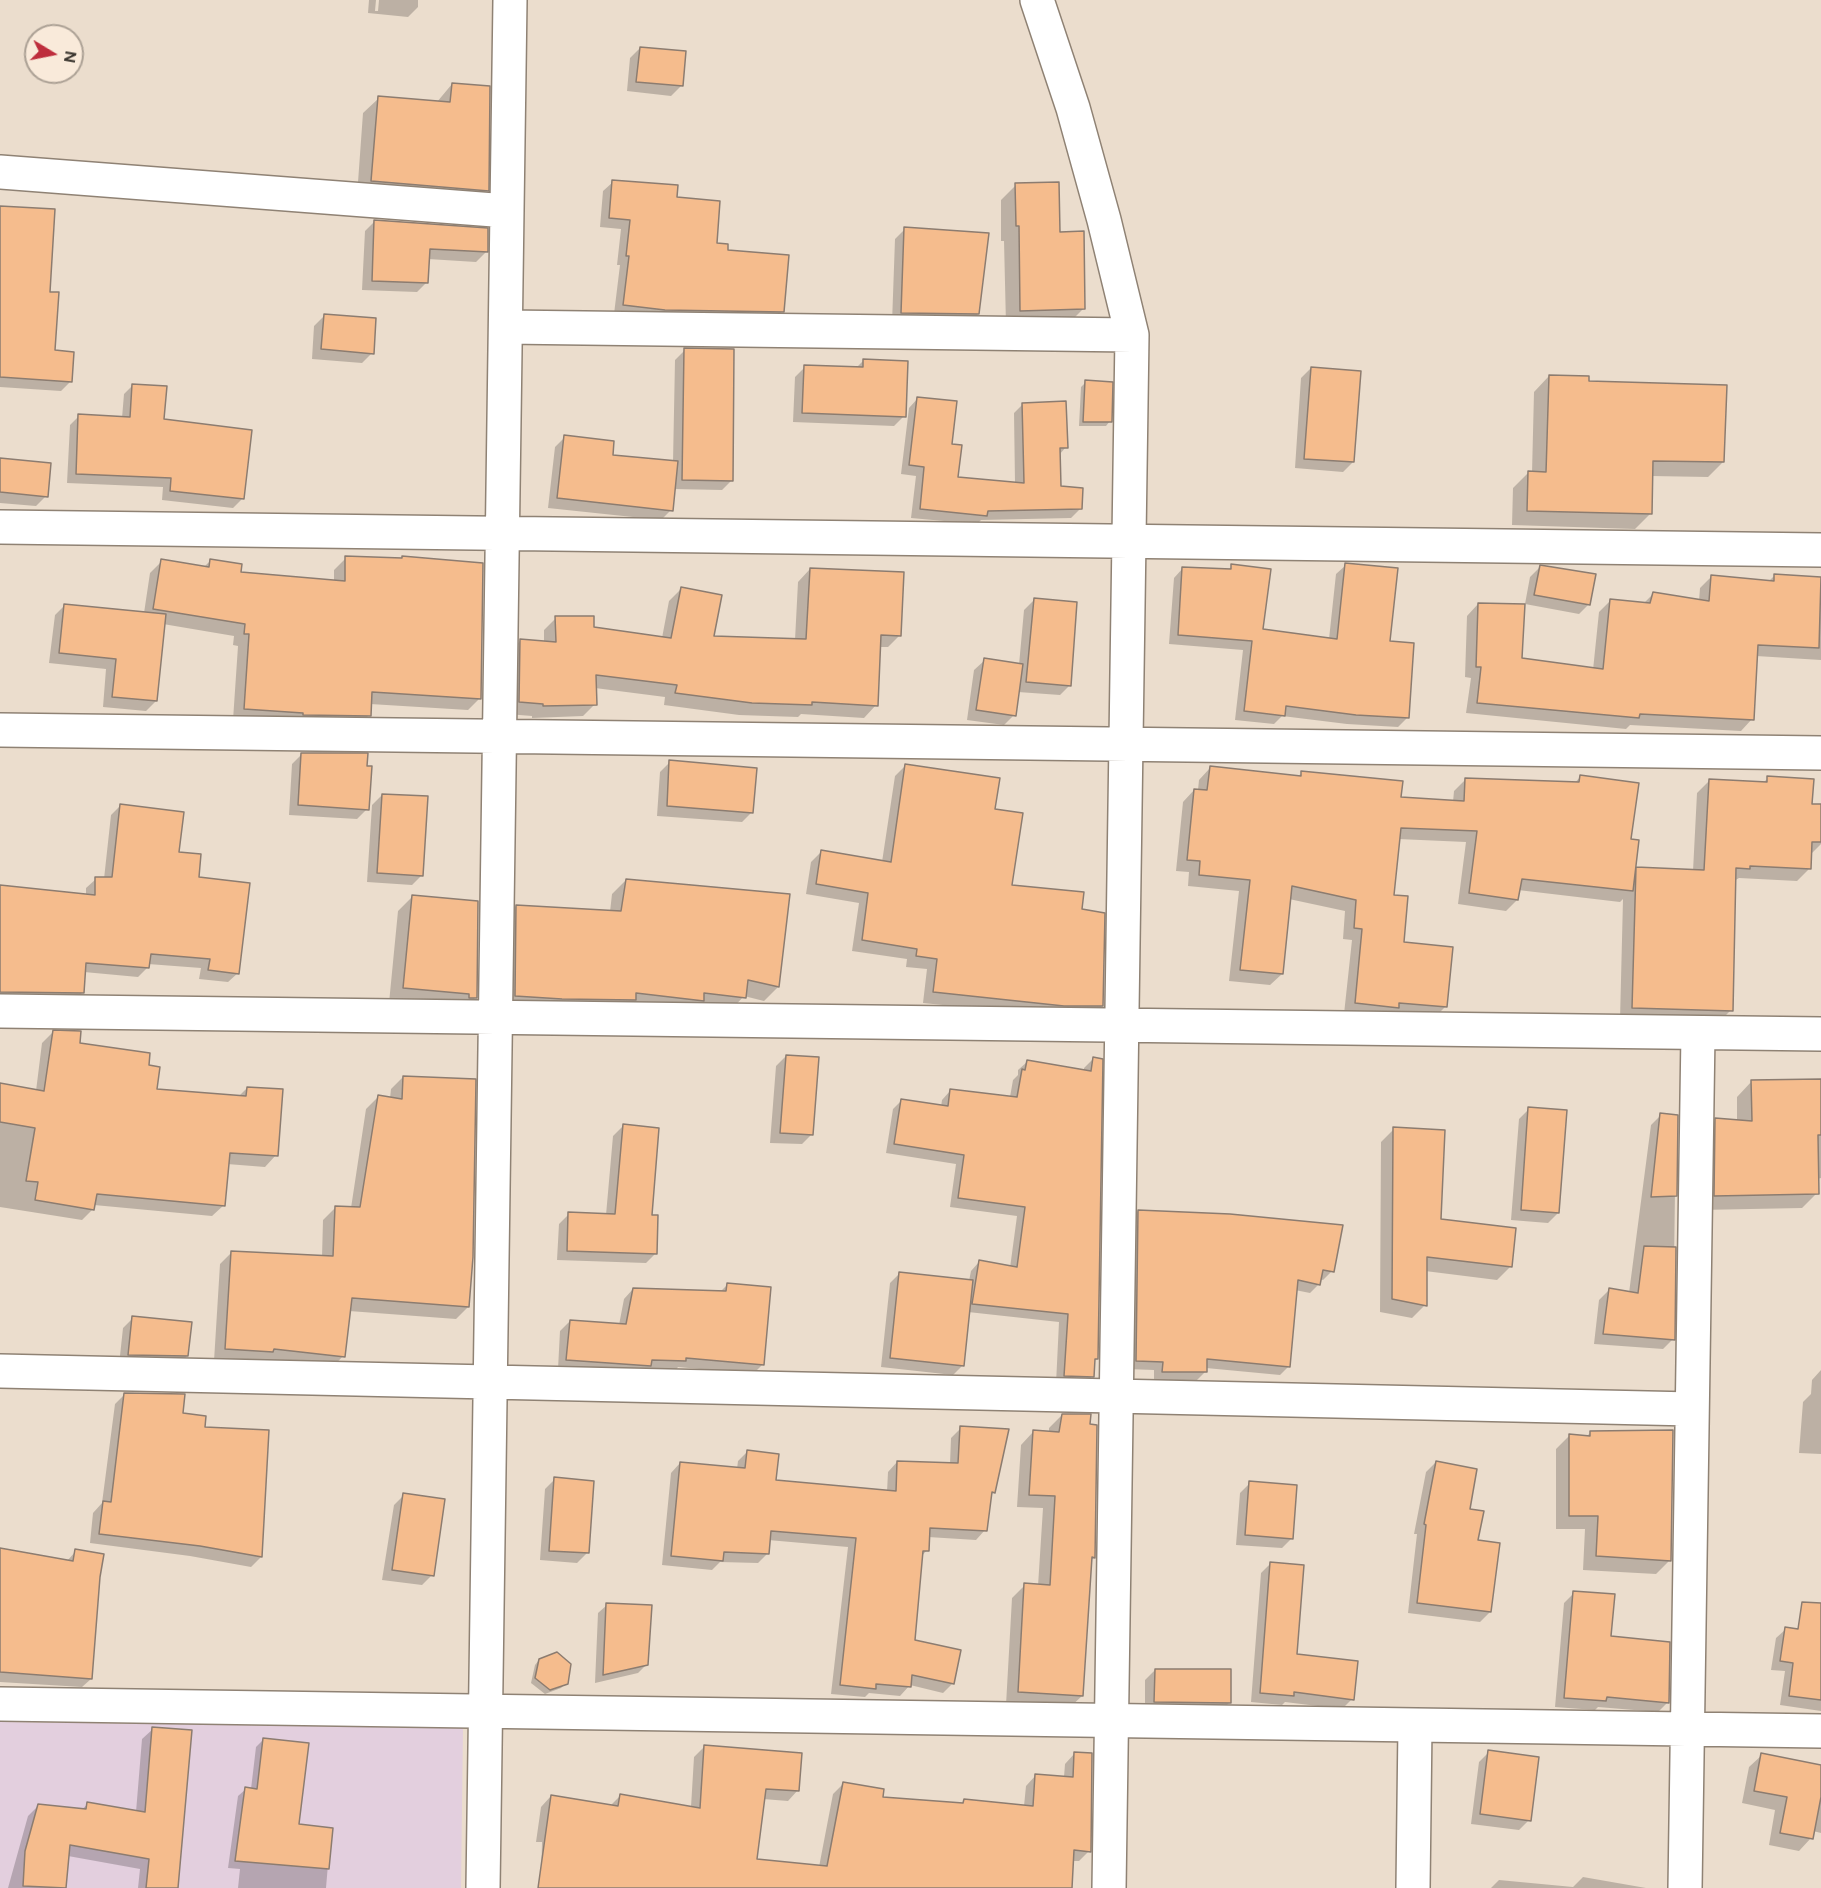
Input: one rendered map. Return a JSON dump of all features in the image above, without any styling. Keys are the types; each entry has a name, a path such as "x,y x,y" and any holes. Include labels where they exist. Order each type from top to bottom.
{"street":[{"path":"483,1888 510,0"},
{"path":"1037,0 1072,108 1104,220 1132,335 1109,1888"},
{"path":"0,172 507,210"},
{"path":"506,327 1132,335"},
{"path":"0,527 1821,550"},
{"path":"0,730 1821,753"},
{"path":"0,1011 1821,1034"},
{"path":"1685,1888 1698,1033"},
{"path":"0,1371 1692,1409"},
{"path":"0,1704 1821,1731"},
{"path":"1413,1888 1415,1725"}],"shaded area":[{"path":"0,1722 463,1728 461,1888 0,1888"}],"building":[{"path":"640,47 686,51 683,86 636,82"},
{"path":"452,83 490,86 489,191 371,181 378,96 450,102"},
{"path":"612,180 678,185 677,197 720,201 717,243 728,244 728,250 789,255 784,312 665,310 623,305 629,256 626,256 630,220 609,218"},
{"path":"1059,182 1060,232 1084,231 1085,309 1020,311 1019,226 1016,226 1015,183"},
{"path":"0,206 55,209 50,292 59,292 55,350 74,352 72,382 0,377"},
{"path":"374,220 488,228 488,252 430,249 428,283 372,281"},
{"path":"904,227 989,233 979,314 901,313"},
{"path":"324,314 376,318 374,354 321,349"},
{"path":"684,348 734,349 733,481 682,480"},
{"path":"863,359 908,361 906,417 802,413 804,365 863,367"},
{"path":"1311,367 1361,371 1354,462 1304,459"},
{"path":"1549,375 1589,376 1589,381 1727,385 1724,462 1653,461 1652,514 1527,511 1528,471 1546,472"},
{"path":"1085,380 1113,382 1112,422 1083,422"},
{"path":"132,384 167,386 164,419 252,430 244,499 170,491 171,478 76,474 78,414 130,417"},
{"path":"917,397 957,401 952,444 962,445 958,477 1024,483 1022,403 1066,401 1068,448 1060,448 1061,486 1083,488 1082,509 988,511 987,516 920,509 924,467 909,465"},
{"path":"564,435 614,441 613,455 678,461 673,511 557,498"},
{"path":"0,458 51,463 48,497 0,492"},
{"path":"345,556 402,558 402,556 483,563 481,699 372,692 371,716 303,715 303,713 244,709 249,634 244,634 245,624 153,609 161,559 209,567 210,559 242,564 241,572 345,581"},
{"path":"1345,563 1398,568 1390,641 1414,643 1409,718 1356,715 1286,706 1285,716 1244,711 1252,641 1178,635 1182,567 1231,569 1231,564 1271,569 1263,629 1337,639"},
{"path":"1540,565 1596,574 1590,605 1534,595"},
{"path":"810,568 904,572 901,636 881,635 878,706 812,702 812,705 752,703 675,693 677,685 596,675 597,705 543,706 543,704 519,702 520,639 556,642 555,616 594,616 594,627 671,638 681,587 722,595 714,636 806,639"},
{"path":"1774,574 1821,577 1819,648 1758,645 1754,720 1640,714 1639,718 1477,703 1481,667 1476,667 1478,603 1525,604 1522,658 1603,669 1610,599 1650,603 1653,592 1709,601 1711,575 1774,581"},
{"path":"1034,598 1077,602 1071,686 1026,682"},
{"path":"64,604 166,614 157,701 112,697 116,659 59,653"},
{"path":"984,658 1023,664 1016,716 976,710"},
{"path":"301,753 368,753 367,766 372,766 369,810 298,805"},
{"path":"669,760 757,768 753,813 667,806"},
{"path":"905,764 1000,778 995,809 1023,813 1012,885 1084,892 1082,909 1105,913 1103,1006 1064,1006 933,992 937,959 916,956 917,949 862,940 868,893 816,884 821,850 891,862"},
{"path":"1210,766 1301,776 1301,771 1403,781 1401,797 1464,801 1465,778 1579,782 1580,775 1639,783 1631,839 1639,840 1633,891 1522,879 1518,900 1469,893 1477,831 1401,828 1394,895 1408,896 1404,942 1453,947 1447,1007 1399,1003 1399,1008 1355,1003 1362,929 1354,928 1356,900 1292,886 1283,974 1240,970 1250,880 1199,875 1200,861 1187,860 1194,789 1207,790"},
{"path":"1767,776 1814,779 1812,804 1821,804 1821,842 1812,842 1811,869 1750,866 1750,869 1736,868 1733,1011 1632,1008 1636,867 1704,870 1709,779 1767,782"},
{"path":"382,794 428,796 423,876 377,873"},
{"path":"120,804 184,812 179,852 201,854 199,877 250,883 239,974 208,970 210,959 151,954 149,968 86,963 84,993 0,992 0,885 95,895 95,877 112,877"},
{"path":"626,879 790,894 779,987 748,980 746,998 704,993 704,1001 636,993 636,1000 515,996 516,905 621,911"},
{"path":"412,895 478,901 477,998 469,998 469,994 403,988"},
{"path":"53,1030 81,1031 80,1043 150,1053 149,1065 160,1067 157,1089 246,1096 247,1087 283,1089 278,1156 230,1153 225,1206 97,1194 94,1210 35,1200 38,1182 26,1181 35,1128 0,1122 0,1083 44,1091"},
{"path":"786,1055 819,1057 813,1135 780,1133"},
{"path":"1093,1057 1103,1059 1098,1359 1095,1359 1094,1377 1064,1376 1068,1314 972,1304 979,1260 1017,1267 1025,1207 958,1198 964,1155 894,1144 901,1099 948,1106 950,1089 1017,1097 1022,1069 1025,1070 1027,1060 1091,1071"},
{"path":"403,1076 476,1079 473,1257 469,1307 352,1298 345,1357 274,1349 273,1352 225,1349 231,1251 333,1256 335,1206 360,1207 378,1095 402,1099"},
{"path":"1821,1079 1821,1135 1818,1135 1819,1194 1714,1196 1715,1118 1752,1121 1751,1080"},
{"path":"1528,1107 1567,1110 1559,1213 1521,1210"},
{"path":"1660,1113 1678,1115 1677,1196 1651,1197"},
{"path":"623,1124 659,1128 652,1215 658,1215 657,1254 567,1251 568,1212 615,1214"},
{"path":"1393,1127 1445,1130 1441,1219 1516,1228 1512,1267 1427,1257 1427,1306 1392,1299"},
{"path":"1138,1210 1230,1214 1343,1225 1334,1272 1323,1270 1320,1285 1298,1280 1290,1367 1207,1359 1207,1372 1162,1372 1163,1362 1136,1361"},
{"path":"1644,1246 1676,1247 1675,1340 1603,1334 1609,1288 1638,1293"},
{"path":"899,1272 973,1280 964,1366 890,1358"},
{"path":"727,1283 771,1287 764,1365 686,1358 686,1361 652,1360 651,1366 566,1360 570,1320 626,1324 633,1288 726,1291"},
{"path":"132,1316 192,1322 188,1356 128,1355"},
{"path":"124,1393 185,1394 183,1413 206,1416 205,1427 269,1430 262,1557 200,1546 99,1534 103,1501 111,1502"},
{"path":"1062,1414 1091,1414 1090,1424 1097,1425 1095,1558 1092,1557 1083,1696 1018,1692 1024,1583 1050,1585 1055,1496 1029,1495 1033,1430 1059,1432"},
{"path":"960,1426 1009,1429 995,1493 992,1492 987,1531 930,1528 929,1551 923,1551 915,1640 961,1650 954,1684 912,1675 911,1687 876,1684 876,1689 840,1685 856,1538 771,1531 769,1554 724,1552 723,1561 671,1556 680,1462 745,1468 747,1450 779,1454 776,1480 896,1491 897,1461 958,1463"},
{"path":"1673,1430 1671,1561 1596,1556 1598,1516 1569,1516 1569,1434 1590,1436 1590,1431"},
{"path":"1436,1461 1477,1469 1470,1509 1484,1511 1478,1540 1500,1543 1491,1612 1417,1603 1426,1525 1424,1524"},
{"path":"554,1477 594,1481 589,1553 549,1551"},
{"path":"1249,1481 1297,1485 1293,1539 1245,1535"},
{"path":"403,1493 445,1499 434,1576 392,1570"},
{"path":"0,1548 73,1561 75,1549 104,1554 92,1679 0,1672"},
{"path":"1270,1562 1304,1565 1297,1654 1358,1661 1354,1700 1294,1692 1294,1696 1260,1693"},
{"path":"1573,1591 1615,1594 1611,1636 1670,1642 1669,1703 1607,1697 1606,1701 1564,1698"},
{"path":"1802,1602 1821,1603 1821,1700 1789,1696 1793,1663 1780,1661 1785,1627 1798,1629"},
{"path":"606,1603 652,1605 648,1665 603,1675"},
{"path":"557,1652 571,1664 568,1684 550,1690 535,1678 539,1659"},
{"path":"1155,1669 1231,1669 1231,1703 1154,1702"},
{"path":"152,1727 192,1730 178,1888 146,1888 149,1859 70,1845 66,1888 23,1886 25,1851 38,1804 86,1809 87,1802 145,1812"},
{"path":"263,1738 309,1743 299,1824 333,1828 329,1869 235,1861 245,1787 257,1789"},
{"path":"704,1745 802,1753 799,1791 766,1789 757,1859 827,1866 843,1782 884,1789 883,1797 963,1803 964,1799 1033,1806 1035,1774 1073,1777 1074,1752 1092,1753 1091,1852 1074,1850 1072,1888 538,1888 551,1795 618,1806 620,1794 700,1808"},
{"path":"1488,1750 1539,1757 1531,1821 1480,1814"},
{"path":"1761,1753 1821,1765 1821,1797 1813,1839 1780,1833 1787,1797 1754,1791"}]}
